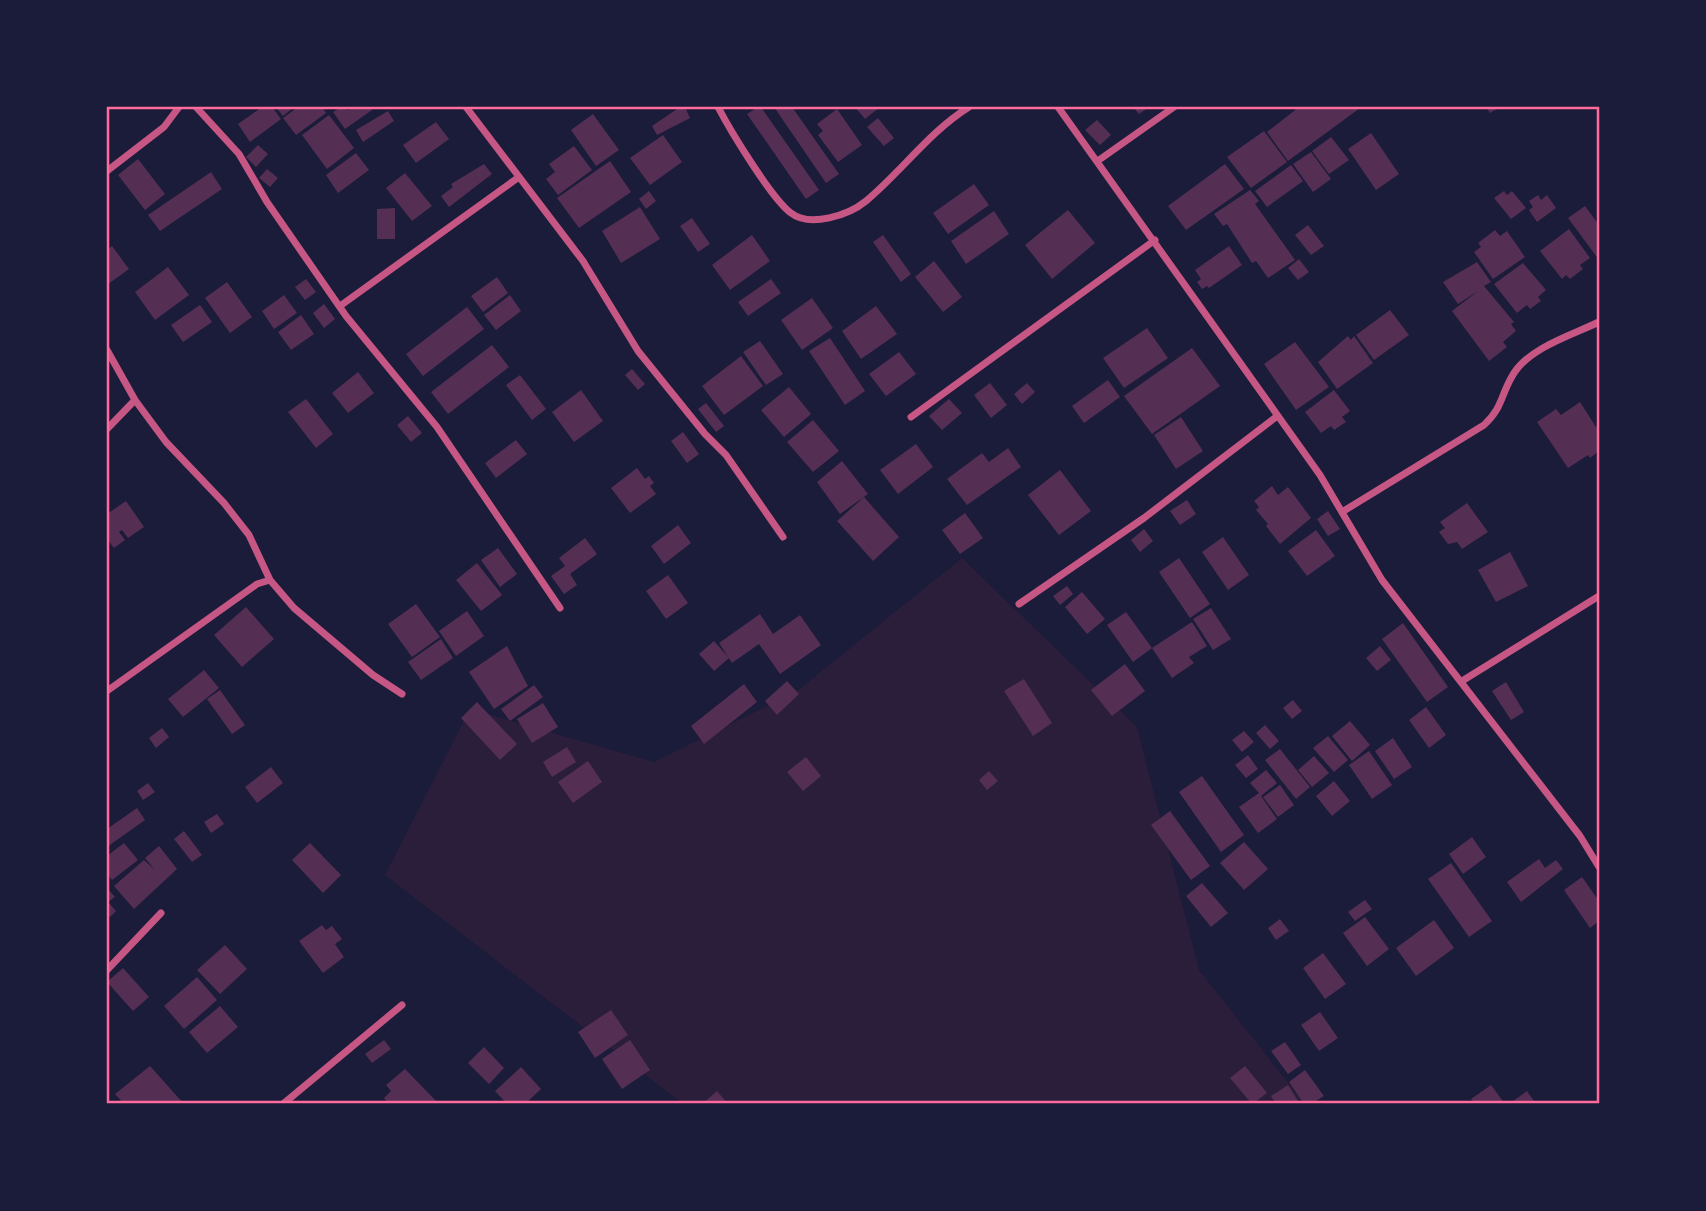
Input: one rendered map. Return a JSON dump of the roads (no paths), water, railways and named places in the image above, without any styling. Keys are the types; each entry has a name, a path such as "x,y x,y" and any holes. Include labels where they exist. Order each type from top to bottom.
{"street":[{"path":"107,171 164,127 179,107"},
{"path":"196,107 239,155 267,202 340,306 437,427 560,608"},
{"path":"466,107 583,261 638,351 705,434 726,455 783,537"},
{"path":"718,107 731,131 791,213 808,220 835,216 865,202 912,154 969,107"},
{"path":"1058,107 1099,160 1276,416 1320,475 1382,580 1598,861"},
{"path":"1099,160 1174,107"},
{"path":"340,306 519,177"},
{"path":"911,417 1155,240"},
{"path":"1342,512 1484,425 1496,414 1514,374 1525,360 1599,322"},
{"path":"107,349 135,400 166,442 224,503 249,535 270,580 294,608 373,675 402,694"},
{"path":"107,429 135,400"},
{"path":"1019,604 1144,517 1276,416"},
{"path":"107,691 257,584 270,580"},
{"path":"1462,681 1599,596"},
{"path":"107,970 161,913"},
{"path":"283,1104 402,1005"}]}
